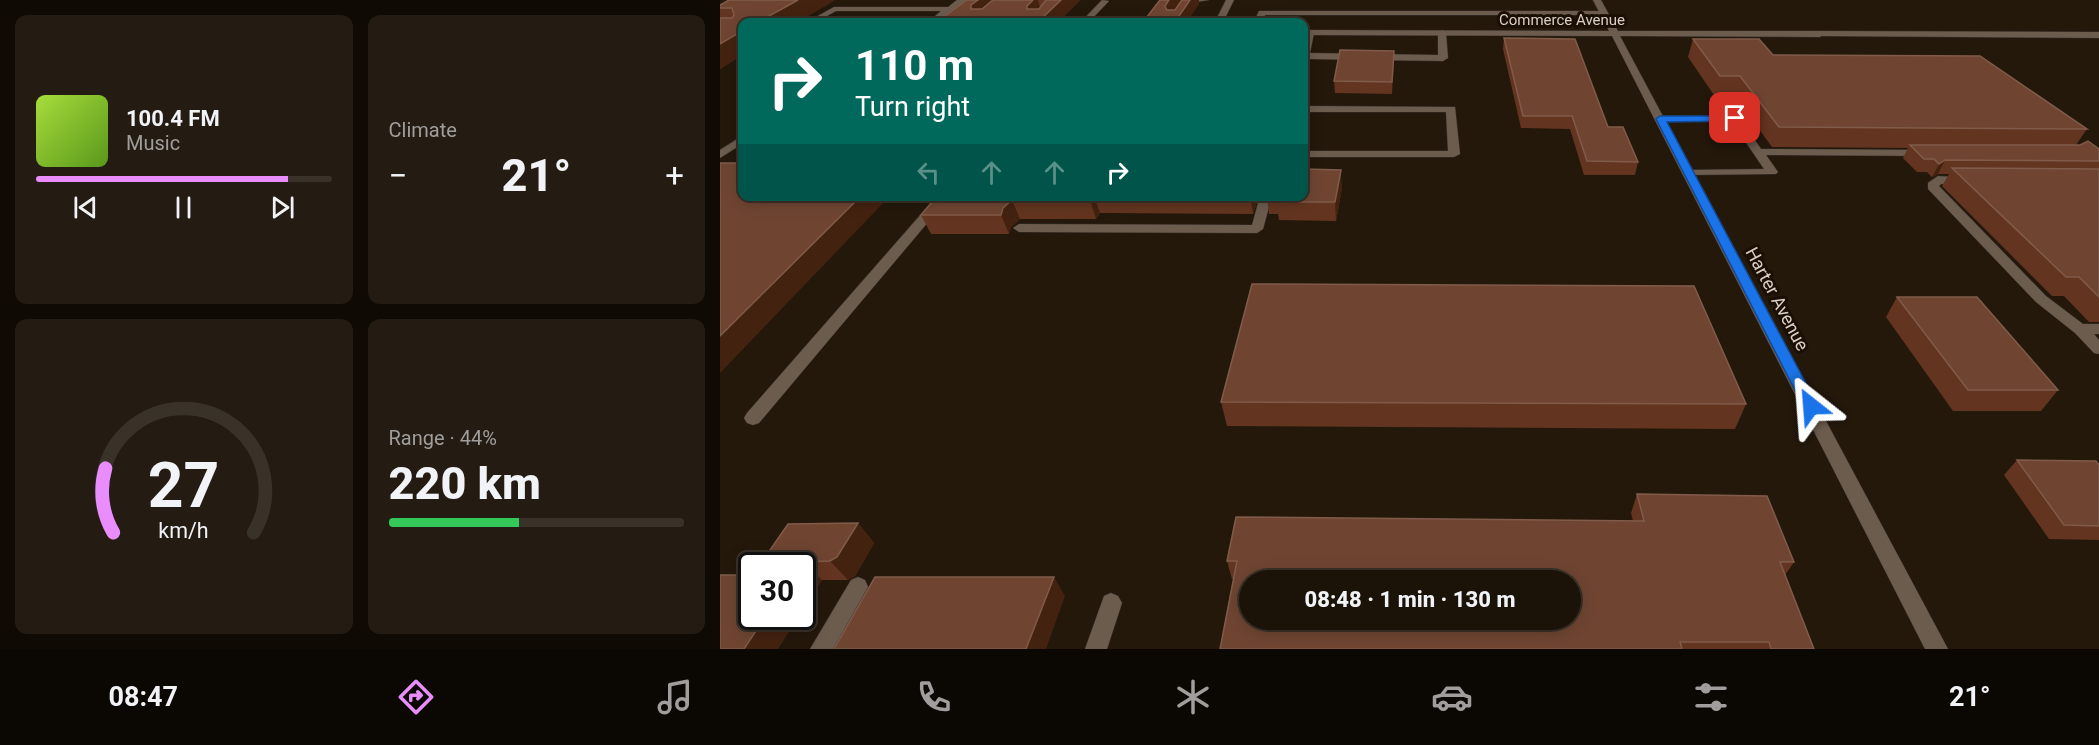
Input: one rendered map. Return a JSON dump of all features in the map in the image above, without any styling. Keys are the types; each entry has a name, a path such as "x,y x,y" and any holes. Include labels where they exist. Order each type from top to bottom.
{"street":[{"path":"938,18 962,0"},
{"path":"1177,18 1188,1 1205,0"},
{"path":"1221,18 1230,0"},
{"path":"1089,18 1105,1"},
{"path":"1260,18 1262,13 1601,7"},
{"name":"Harter Avenue","path":"1601,7 1937,649"},
{"path":"818,18 834,9 950,9"},
{"name":"Commerce Avenue","path":"1308,33 2099,35"},
{"path":"1308,57 1443,58 1442,33"},
{"path":"1308,109 1451,109 1454,154 1308,154"},
{"path":"1660,119 1735,118 1772,172 1689,172"},
{"path":"720,155 738,142"},
{"path":"1758,152 1943,153"},
{"path":"1984,180 1938,180 1932,186 2041,299 2080,329 2099,349"},
{"path":"753,418 940,201"},
{"path":"1019,228 1257,229 1265,201"},
{"path":"2080,329 2099,329"},
{"path":"821,649 858,587"},
{"path":"1096,649 1111,603"}],"building":[{"path":"729,0 798,0 765,18 738,18 738,33 720,44 720,18 732,18 734,15 732,8 720,8 720,5"},
{"path":"967,0 978,0 971,5 971,9 982,9 993,0 1033,0 1027,9 1039,9 1046,0 1061,0 1042,18 942,18"},
{"path":"1160,0 1169,0 1165,6 1167,10 1175,10 1182,0 1190,0 1178,18 1146,18"},
{"path":"1504,38 1575,39 1608,127 1623,127 1638,162 1587,161 1572,116 1523,116"},
{"path":"1693,39 1759,39 1773,55 1980,56 2087,129 1779,127 1740,76 1720,76"},
{"path":"1340,50 1394,51 1392,82 1334,81"},
{"path":"2088,141 2099,149 2099,161 1945,160 1939,164 1934,159 1924,159 1910,145 2080,145"},
{"path":"720,163 738,163 738,201 856,201 720,336"},
{"path":"1952,168 2099,169 2099,297 2079,277 2066,277"},
{"path":"1308,169 1341,170 1335,202 1277,202 1308,201"},
{"path":"933,201 1011,201 1003,208 1001,215 921,215"},
{"path":"1252,284 1694,286 1746,404 1221,402"},
{"path":"1897,297 1977,297 2058,390 1968,390"},
{"path":"2017,460 2096,461 2099,465 2099,526 2064,525"},
{"path":"1637,494 1767,496 1794,562 1780,562 1814,649 1771,649 1769,642 1680,642 1682,649 1220,649 1237,561 1227,561 1236,517 1644,521"},
{"path":"858,523 837,557 830,561 816,562 816,552 769,552 788,524"},
{"path":"720,575 738,575 738,630 757,630 744,649 720,649"},
{"path":"875,577 1054,577 1026,649 834,649"}],"route":[{"path":"1735,118 1660,119 1811,406"}]}
